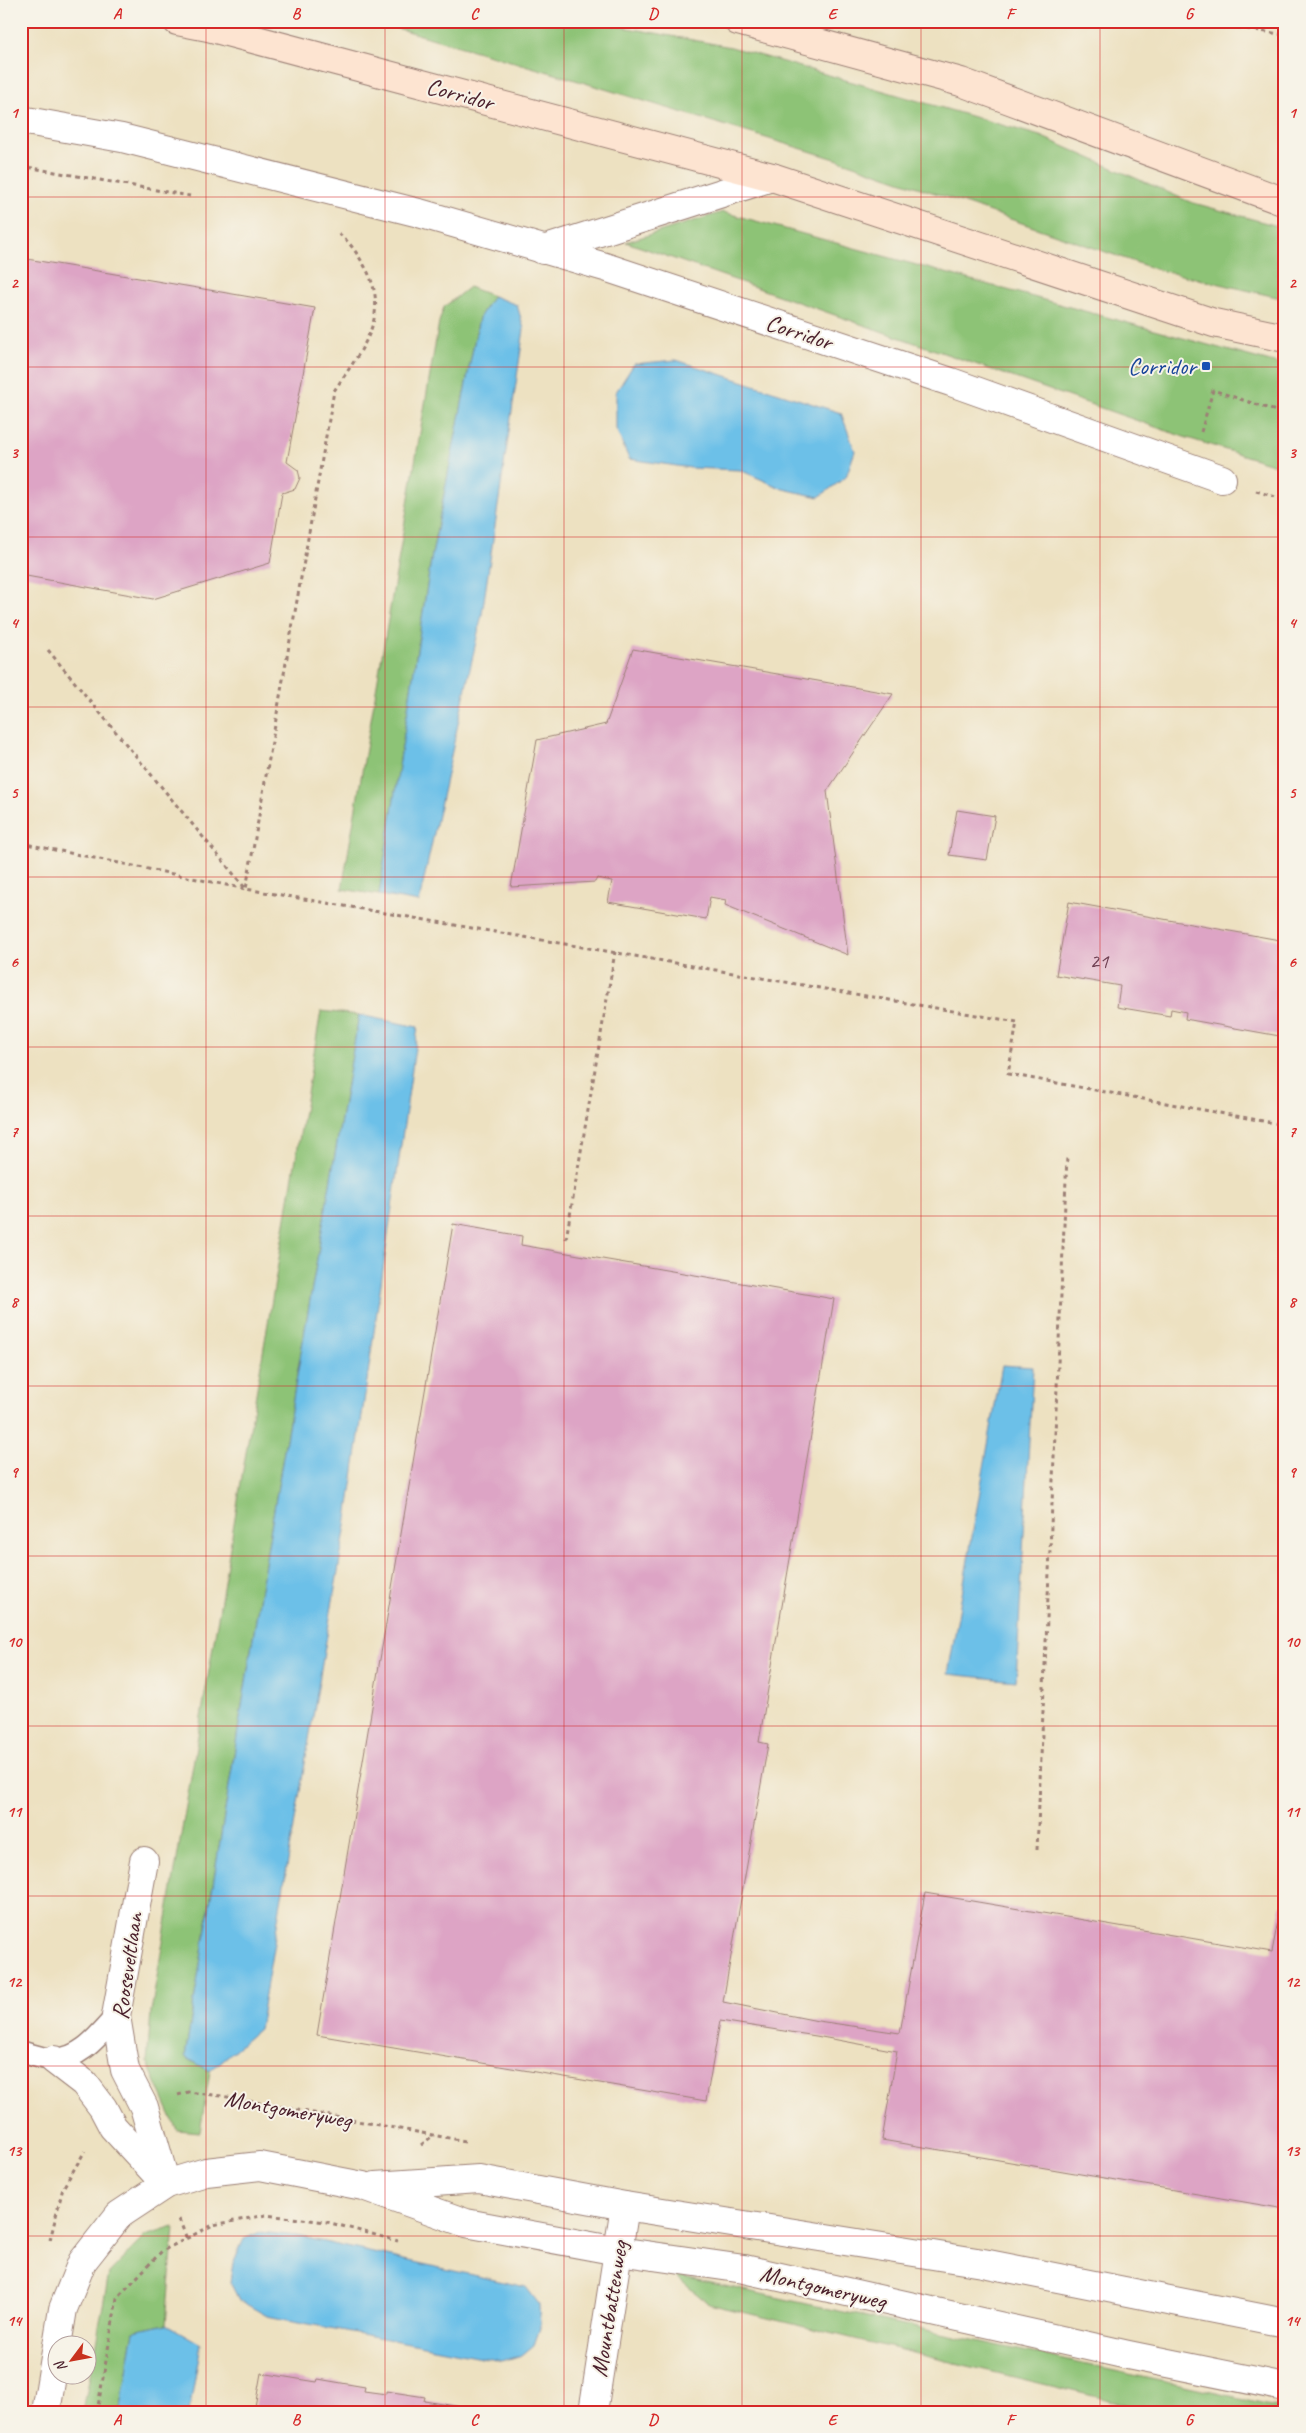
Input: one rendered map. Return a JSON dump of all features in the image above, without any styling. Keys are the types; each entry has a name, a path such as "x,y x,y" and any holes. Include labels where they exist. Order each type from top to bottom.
{"main road":[{"name":"Corridor","path":"177,21 208,27 772,177 1214,322 1285,338"},
{"path":"738,21 961,82 1285,202"}],"street":[{"name":"Corridor","path":"21,120 142,143 419,213 605,267 951,382 1222,479"},
{"path":"543,250 772,177"},
{"name":"Rooseveltlaan","path":"144,1861 116,2016 125,2070 144,2107 166,2184"},
{"path":"46,2412 62,2309 82,2262 119,2215 166,2184 113,2127 103,2108 84,2083 54,2060"},
{"name":"Montgomeryweg","path":"166,2184 206,2172 260,2166 363,2186 466,2223 618,2251 744,2269 1128,2355 1285,2387"},
{"name":"Montgomeryweg","path":"363,2186 479,2178 625,2206 983,2263 1285,2323"},
{"name":"Mountbattenweg","path":"593,2412 625,2206"}],"lane":[{"path":"21,2052 54,2060 78,2053 96,2040 116,2016"}],"path":[{"path":"1200,21 1285,35"},
{"path":"21,166 194,197"},
{"path":"246,889 334,390 369,340 378,304 372,279 351,243 335,231"},
{"path":"1190,468 1213,390 1285,414"},
{"path":"48,650 246,889"},
{"path":"21,843 246,889 1017,1022 1008,1074 1285,1125"},
{"path":"566,1239 615,952"},
{"path":"1037,1850 1066,1156"},
{"name":"Montgomeryweg","path":"144,2107 188,2092 222,2096 434,2135"},
{"path":"96,2412 116,2298 162,2251 213,2225 266,2215 327,2222 400,2242"}],"green space":[{"path":"372,21 590,21 731,47 1040,136 1190,202 1285,228 1285,299 1155,269 842,161 552,73"},
{"path":"723,212 1285,366 1285,468 1184,437 626,242"},
{"path":"469,287 493,296 479,318 431,560 379,895 342,889 439,322 444,307"},
{"path":"321,1011 359,1015 272,1521 185,2057 210,2071 200,2132 177,2130 147,2062 151,2012"},
{"path":"174,2227 166,2324 134,2331 120,2412 83,2412 88,2386 98,2386 97,2336 109,2273 145,2236"},
{"path":"674,2275 1285,2408 1285,2412 1160,2412 709,2304"}],"water":[{"path":"493,296 517,305 524,329 482,614 419,902 379,895 431,560 479,318"},
{"path":"676,360 841,413 855,451 846,477 819,497 783,489 740,470 691,468 629,459 616,429 616,392 634,364"},
{"path":"359,1015 418,1027 347,1519 259,2029 210,2071 185,2057 272,1521"},
{"path":"1002,1365 1033,1367 1016,1681 948,1674"},
{"path":"260,2232 297,2236 526,2287 539,2304 540,2328 534,2345 522,2355 502,2361 267,2316 239,2300 230,2282 233,2263 244,2239"},
{"path":"166,2324 201,2344 189,2412 120,2412 134,2331"}],"building":[{"path":"21,258 315,308 287,462 298,470 300,478 295,489 282,493 270,563 153,599 21,575"},
{"path":"633,649 893,694 827,791 848,955 725,905 726,900 710,897 706,919 608,902 612,881 597,878 595,882 511,887 537,740 606,724"},
{"path":"957,810 995,816 987,860 949,855"},
{"path":"1069,902 1285,941 1285,1037 1185,1019 1186,1012 1171,1009 1170,1016 1117,1007 1120,986 1056,975"},
{"path":"453,1224 522,1236 521,1245 834,1299 759,1742 768,1744 723,2002 818,2021 900,2033 925,1893 1272,1952 1281,1905 1285,1906 1285,2209 882,2140 897,2051 816,2036 720,2021 706,2101 317,2035"},
{"path":"261,2373 317,2382 318,2379 365,2387 364,2391 386,2394 386,2391 425,2397 424,2401 481,2410 480,2412 254,2412"}],"place":[{"name":"Corridor","path":"1206,366"}]}
